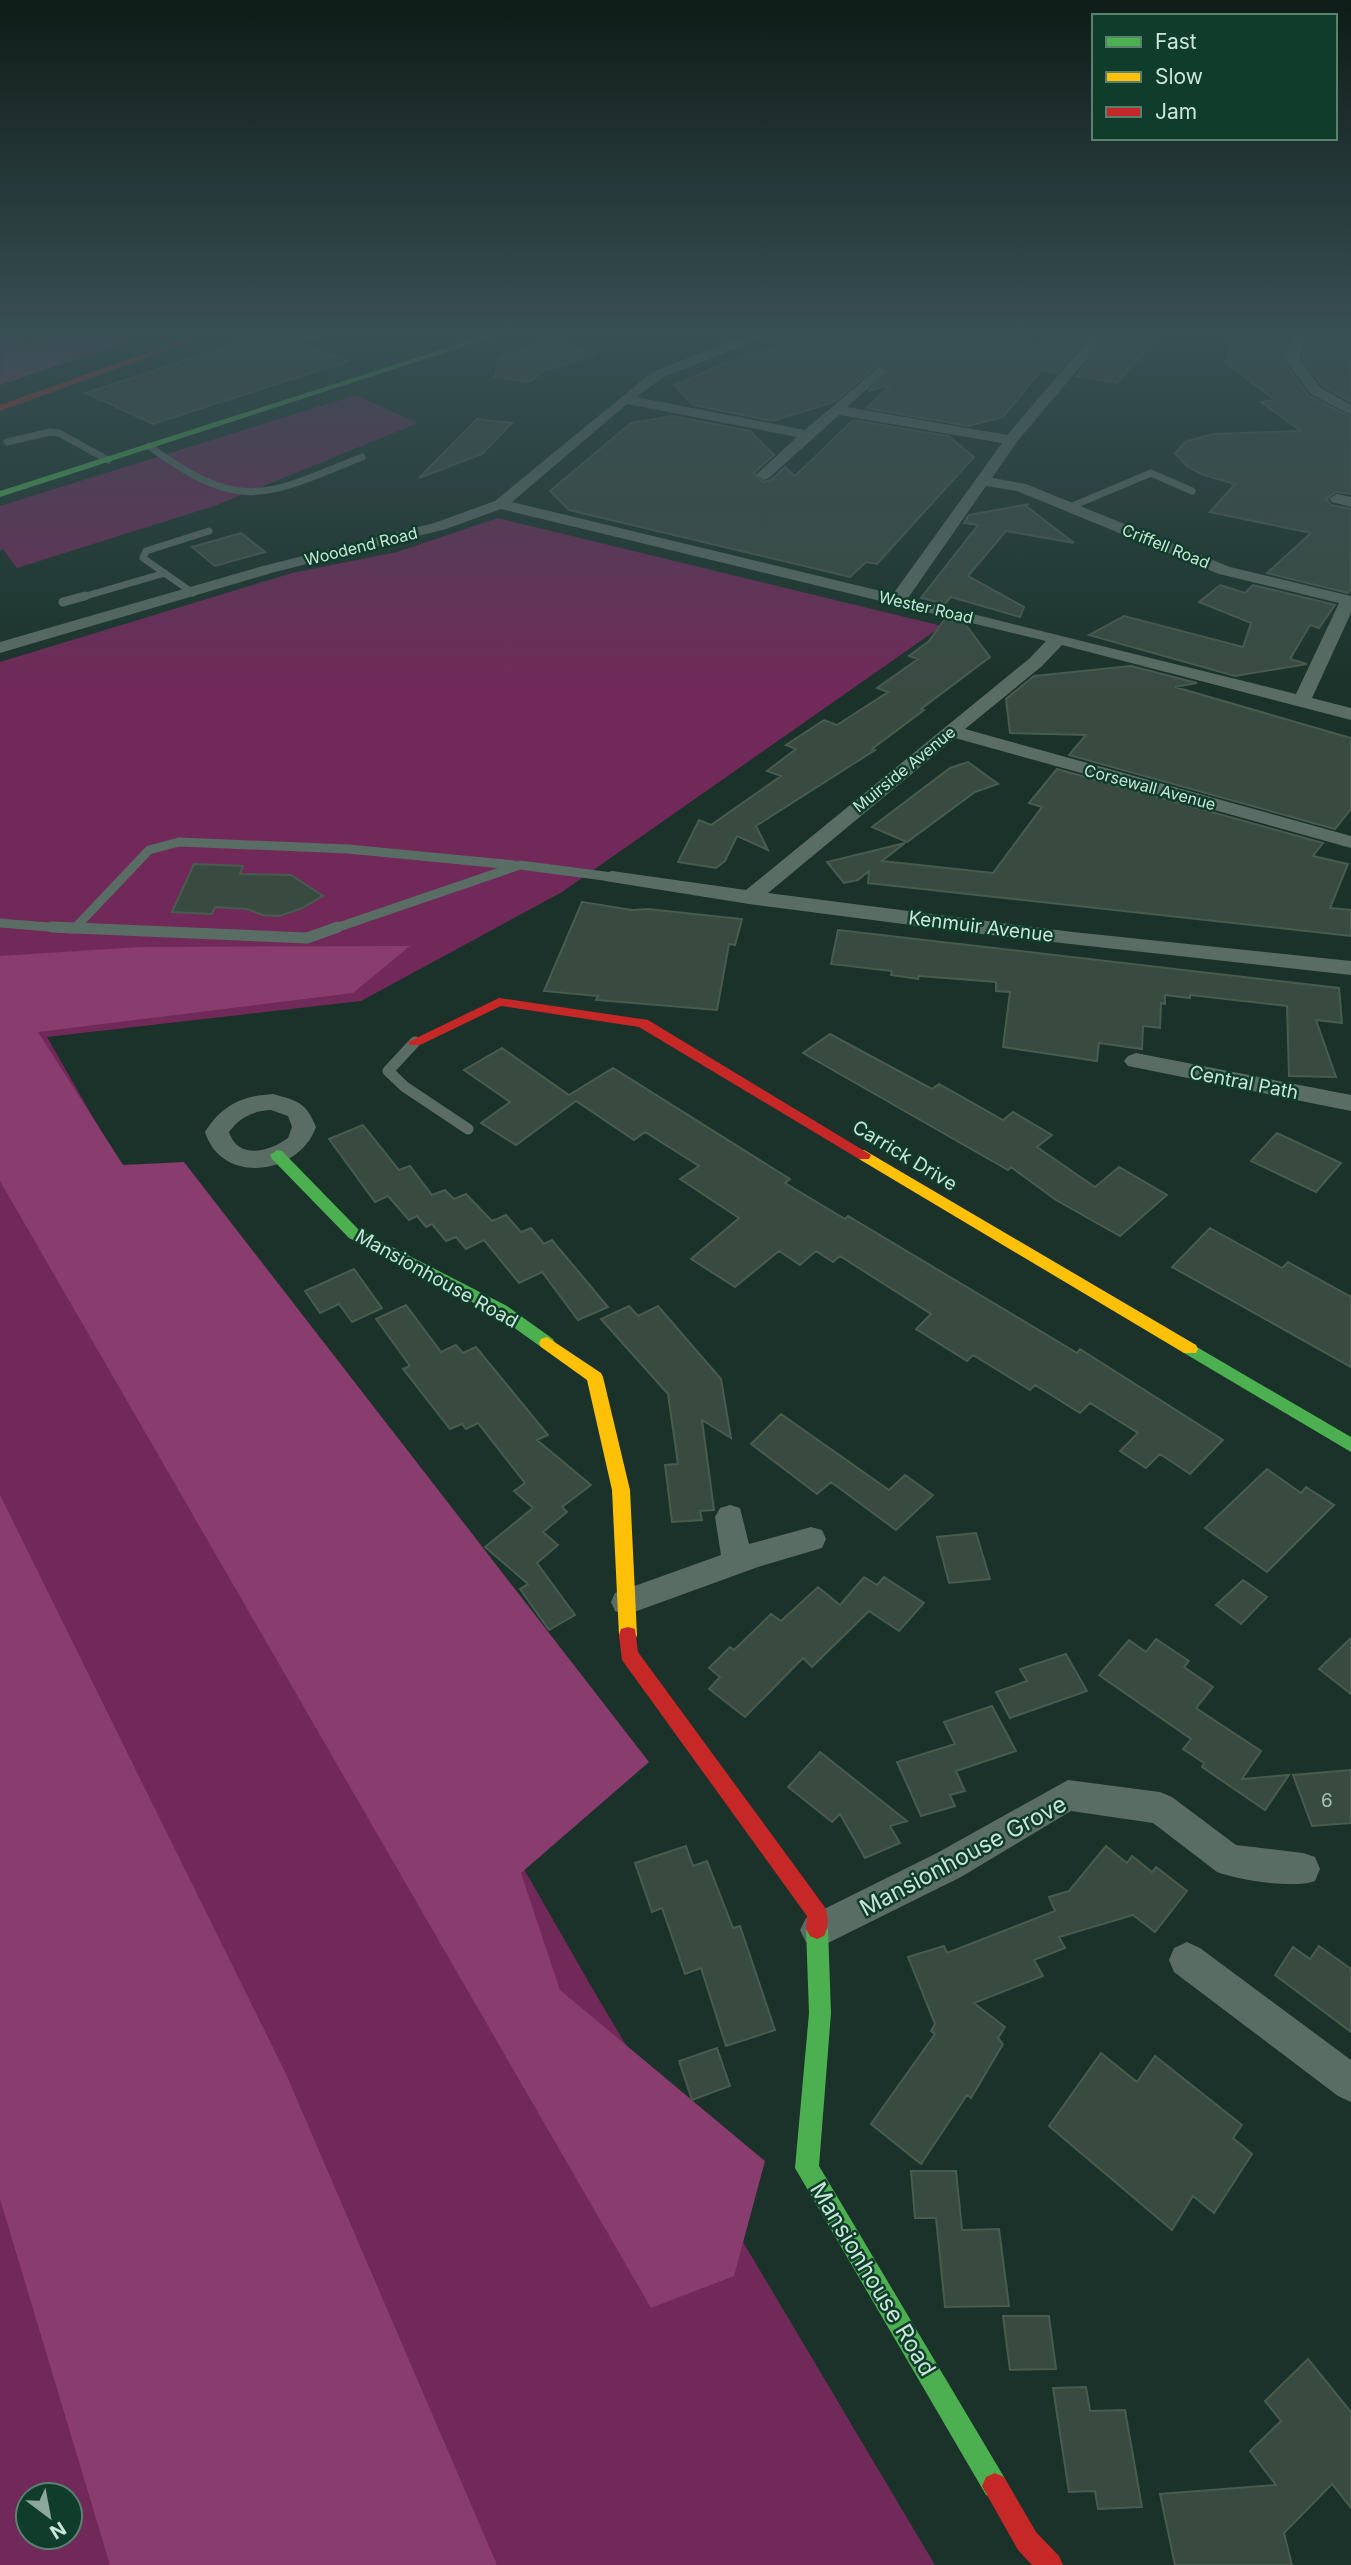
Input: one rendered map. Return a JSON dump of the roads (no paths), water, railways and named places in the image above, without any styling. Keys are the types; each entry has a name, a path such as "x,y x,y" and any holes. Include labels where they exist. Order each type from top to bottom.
{"street":[{"path":"0,494 121,456"},
{"name":"Woodend Road","path":"0,648 269,569 440,526 500,504 557,456"},
{"path":"765,475 786,456"},
{"path":"897,601 1001,456"},
{"name":"Criffell Road","path":"984,481 1021,487 1225,571 1350,601"},
{"name":"Wester Road","path":"500,504 1058,639 1351,714"},
{"path":"1301,702 1350,601"},
{"name":"Muirside Avenue","path":"749,898 1036,662 1058,639"},
{"name":"Corsewall Avenue","path":"950,732 1351,842"},
{"name":"Kenmuir Avenue","path":"612,877 749,898 1351,968"},
{"name":"Carrick Drive","path":"415,1042 499,1002 643,1023 1351,1445"},
{"name":"Central Path","path":"1136,1061 1351,1103"},
{"name":"Mansionhouse Road","path":"277,1155 354,1234 501,1310 595,1377 621,1490 629,1654 817,1913 820,2013 807,2168 1027,2542 1051,2565"},
{"path":"730,1517 737,1562"},
{"path":"626,1602 811,1539"},
{"name":"Mansionhouse Grove","path":"818,1930 949,1865 1068,1795 1160,1808 1229,1860 1303,1869"},
{"path":"1187,1960 1351,2082"}],"lane":[{"path":"100,456 108,460"},
{"path":"165,456 217,488 239,492 262,492 285,487 362,457"},
{"path":"1144,464 1152,473 1192,491"},
{"path":"1070,507 1152,473"},
{"path":"193,593 143,558 146,551 209,531"},
{"path":"63,602 165,573"},
{"path":"74,929 149,850 178,842 348,849 612,877"},
{"path":"0,923 74,929 307,938 520,866"},
{"path":"415,1042 388,1071 405,1087 468,1129"}]}
